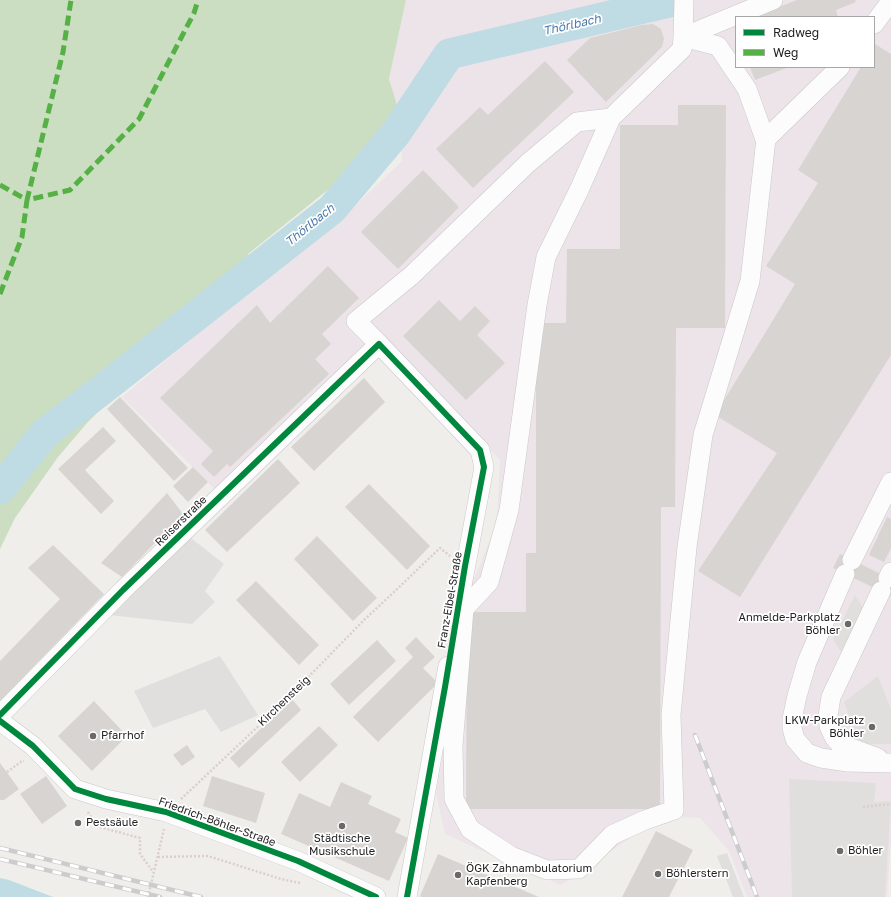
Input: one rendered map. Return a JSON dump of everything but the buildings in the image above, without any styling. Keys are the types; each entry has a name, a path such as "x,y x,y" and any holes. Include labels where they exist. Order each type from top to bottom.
{"street":[{"path":"683,37 773,0"},
{"path":"875,23 891,1"},
{"path":"684,7 682,49 611,118 579,190 546,257 537,305 509,510 490,582 464,609 453,746 454,799 470,829 511,856 547,870 579,869 612,835 645,820 674,810 671,715 687,547 703,435 750,281 766,140 839,68"},
{"path":"683,37 718,46 746,89 766,142"},
{"name":"Franz-Eibel-Straße","path":"407,897 465,566 484,467 480,450 356,321 412,275 528,163 577,122 611,118"},
{"name":"Reiserstraße","path":"0,715 123,590 379,344"},
{"path":"891,482 849,567 807,662 792,719 792,728 795,739 807,754 821,758 848,762 891,763"},
{"path":"887,580 832,697 828,716 829,726 834,737 840,744 891,763"},
{"name":"Friedrich-Böhler-Straße","path":"0,721 33,746 75,789 106,799 166,812 298,861 376,897"}],"path":[{"path":"864,807 891,804"},
{"path":"148,897 158,857 167,814 166,812"},
{"path":"158,857 208,856 303,884"}],"shaded area":[{"path":"406,0 891,0 891,842 887,897 747,897 729,851 700,818 665,816 561,885 445,834 436,793 458,673 460,613 497,523 500,460 380,332 217,491 122,397 238,300 334,226 402,161 398,108 389,79"},
{"path":"191,538 224,564 205,591 215,602 192,624 109,615"},
{"name":"Anmelde-Parkplatz Böhler","path":"855,595 863,608 841,652 833,639"},
{"path":"220,656 258,715 221,732 205,709 153,728 134,691"},
{"name":"LKW-Parkplatz Böhler","path":"878,676 891,709 891,744 860,744 844,702"},
{"name":"Böhler","path":"789,779 876,783 874,802 891,801 885,897 792,897"},
{"path":"727,853 744,897 733,897 717,856"}],"green space":[{"path":"0,0 406,0 389,79 398,108 360,164 248,254 260,274 174,351 119,391 87,423 58,457 15,518 0,549"}],"water":[{"path":"0,878 9,880 53,897 0,897"}],"waterway":[{"name":"Thörlbach","path":"0,489 45,433 332,209 396,133 449,54 678,0"}],"railway":[{"path":"695,735 757,897"},
{"path":"0,848 201,897"},
{"path":"0,859 160,897"}],"marked path":[{"path":"0,185 27,200 63,52 71,0"},
{"path":"0,294 22,237 27,200 70,190 139,119 194,13 198,0"}],"cycle path":[{"path":"0,715 123,590 379,344 480,450 484,467 465,566 407,897"},
{"path":"0,721 33,746 75,789 106,799 166,812 298,861 376,897"}],"place":[{"name":"Anmelde-Parkplatz Böhler","path":"848,624"},
{"name":"LKW-Parkplatz Böhler","path":"872,727"},
{"name":"Pfarrhof","path":"93,736"},
{"name":"Pestsäule","path":"78,823"},
{"name":"Städtische Musikschule","path":"342,826"},
{"name":"Böhler","path":"840,851"},
{"name":"Böhlerstern","path":"658,874"},
{"name":"ÖGK Zahnambulatorium Kapfenberg","path":"458,875"}]}
